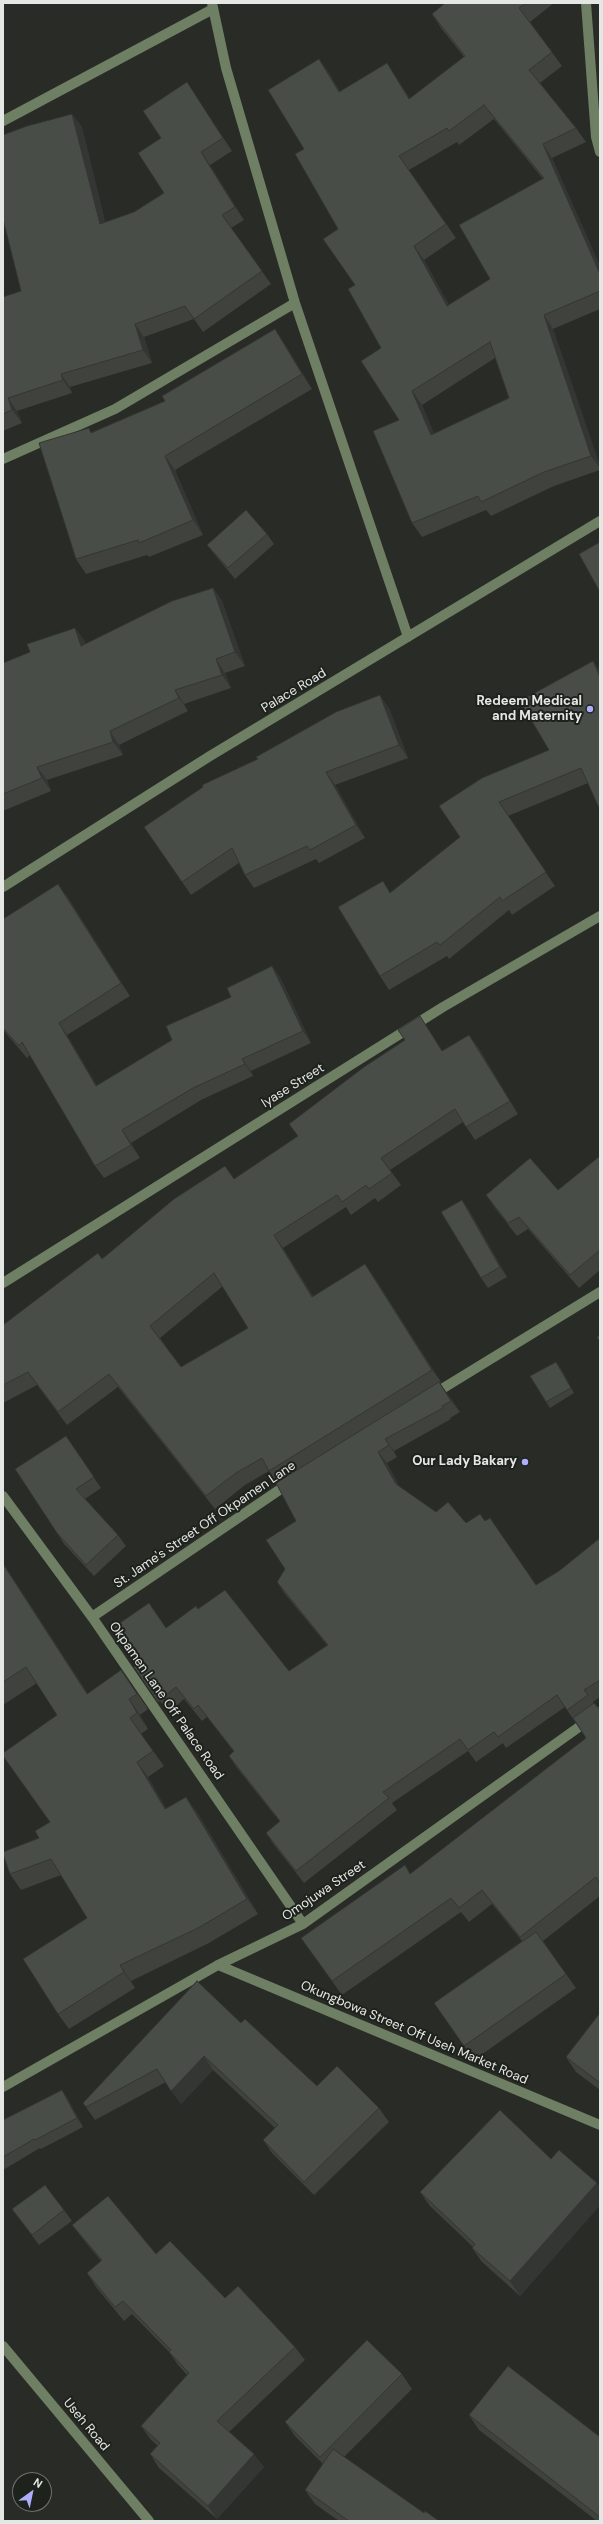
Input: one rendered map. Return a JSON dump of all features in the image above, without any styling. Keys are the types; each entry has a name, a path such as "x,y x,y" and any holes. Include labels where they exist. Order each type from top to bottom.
{"street":[{"path":"586,3 596,137 600,152"},
{"path":"3,121 212,6 226,68 294,303 408,637"},
{"path":"3,459 115,409 294,303"},
{"name":"Palace Road","path":"3,887 210,756 600,521"},
{"name":"Iyase Street","path":"3,1283 443,1007 600,916"},
{"path":"423,1401 600,1292"},
{"name":"St. Jame's Street Off Okpamen Lane","path":"92,1617 300,1476"},
{"name":"Okpamen Lane Off Palace Road","path":"3,1496 92,1617 304,1924"},
{"name":"Omojuwa Street","path":"3,2087 218,1965 304,1924 600,1712"},
{"name":"Okungbowa Street Off Useh Market Road","path":"218,1965 600,2125"},
{"name":"Useh Road","path":"3,2346 149,2521"}],"building":[{"path":"445,3 526,3 519,8 552,52 529,70 576,128 543,144 600,274 600,291 544,315 591,456 544,472 481,502 478,496 412,523 373,431 399,420 361,361 381,348 348,289 355,285 323,239 338,229 295,154 304,149 268,90 319,59 339,92 387,63 409,99 465,56 432,14","holes":["484,105 544,178 459,225 490,279 447,306 414,246 446,224 399,156 447,128 449,131","490,342 509,398 431,435 412,391"]},
{"path":"187,82 223,138 201,152 235,207 222,215 262,271 194,319 185,306 135,324 143,350 61,374 63,380 8,398 12,410 3,414 3,297 21,291 3,219 3,135 27,126 72,114 100,224 134,212 164,193 138,153 161,138 143,111"},
{"path":"275,329 302,374 165,456 193,520 139,543 138,540 76,559 39,443 89,428 91,433 165,401 162,396"},
{"path":"246,510 267,534 228,568 207,545"},
{"path":"600,542 600,592 579,554"},
{"path":"213,588 235,652 216,659 222,675 175,690 179,698 110,731 113,742 37,767 42,778 3,794 3,663 30,652 27,644 75,628 81,646 172,601"},
{"path":"593,661 600,677 600,810 581,768 499,802 546,872 502,901 500,897 440,945 437,942 380,976 338,907 383,881 390,893 460,837 439,806 482,778 549,750 520,701"},
{"path":"380,695 399,745 326,772 356,825 310,850 307,846 245,875 232,848 182,882 144,827 203,787 202,785 258,759 256,757 336,712"},
{"path":"58,884 121,983 59,1023 96,1086 172,1040 166,1026 231,997 227,988 272,966 303,1031 242,1059 245,1064 193,1088 122,1130 131,1145 95,1166 22,1042 19,1046 3,1028 3,919"},
{"path":"420,1016 442,1051 469,1035 510,1101 466,1127 455,1109 381,1158 392,1173 369,1189 366,1185 342,1202 337,1195 274,1235 312,1297 365,1264 432,1370 269,1471 262,1458 236,1473 206,1496 109,1374 58,1412 28,1372 3,1385 3,1325 98,1253 102,1259 174,1199 225,1166 234,1179 298,1136 289,1124 364,1067 405,1040 398,1030","holes":["214,1273 248,1328 181,1367 150,1326"]},
{"path":"600,1156 600,1250 570,1275 519,1217 508,1223 486,1195 530,1158 558,1190"},
{"path":"462,1200 500,1267 481,1278 441,1212"},
{"path":"600,1335 600,1342 597,1337"},
{"path":"556,1362 571,1388 546,1402 530,1376"},
{"path":"439,1382 451,1401 442,1406 443,1408 385,1439 389,1445 378,1452 396,1484 436,1512 448,1502 466,1523 480,1514 485,1521 490,1518 536,1585 559,1571 600,1538 600,1680 584,1690 588,1695 567,1710 557,1695 498,1737 494,1732 468,1750 460,1739 383,1792 389,1798 296,1871 266,1833 280,1821 229,1756 234,1751 198,1705 194,1709 176,1687 160,1700 152,1689 150,1690 134,1667 138,1664 114,1627 149,1603 166,1628 196,1606 198,1609 225,1590 289,1671 328,1645 277,1582 285,1569 266,1540 296,1521 276,1483"},
{"path":"66,1436 94,1477 76,1489 118,1535 86,1565 57,1533 15,1469"},
{"path":"3,1564 87,1694 121,1670 137,1694 129,1699 137,1713 130,1718 153,1751 137,1762 165,1809 186,1797 247,1899 198,1928 120,1965 124,1972 58,2014 23,1959 87,1918 51,1859 10,1874 3,1854 3,1852 39,1838 35,1831 50,1822 3,1756 3,1753 57,1715 26,1667 3,1682"},
{"path":"594,1703 600,1710 600,1884 596,1877 520,1937 482,1890 459,1908 451,1898 332,1981 301,1938 405,1865 410,1874 586,1738 573,1718"},
{"path":"536,1932 566,1974 464,2046 434,2003"},
{"path":"197,1981 241,2023 245,2019 317,2086 337,2066 379,2108 304,2182 263,2140 278,2125 204,2056 171,2091 157,2069 86,2107 83,2103"},
{"path":"600,2013 600,2083 566,2057"},
{"path":"62,2090 77,2118 35,2140 34,2139 3,2157 3,2120"},
{"path":"500,2110 551,2159 559,2150 597,2183 510,2281 472,2248 475,2244 420,2192"},
{"path":"45,2185 64,2210 32,2235 12,2209"},
{"path":"108,2196 156,2254 170,2241 225,2298 238,2286 295,2347 217,2421 254,2454 208,2506 150,2454 160,2443 141,2426 189,2373 169,2352 171,2350 123,2301 115,2307 87,2273 102,2260 72,2225"},
{"path":"367,2340 402,2374 320,2457 285,2422"},
{"path":"508,2366 600,2437 600,2517 469,2415"},
{"path":"333,2449 424,2513 425,2511 439,2521 349,2521 305,2490"}],"place":[{"name":"Redeem Medical and Maternity","path":"590,709"},
{"name":"Our Lady Bakary","path":"525,1462"}]}
